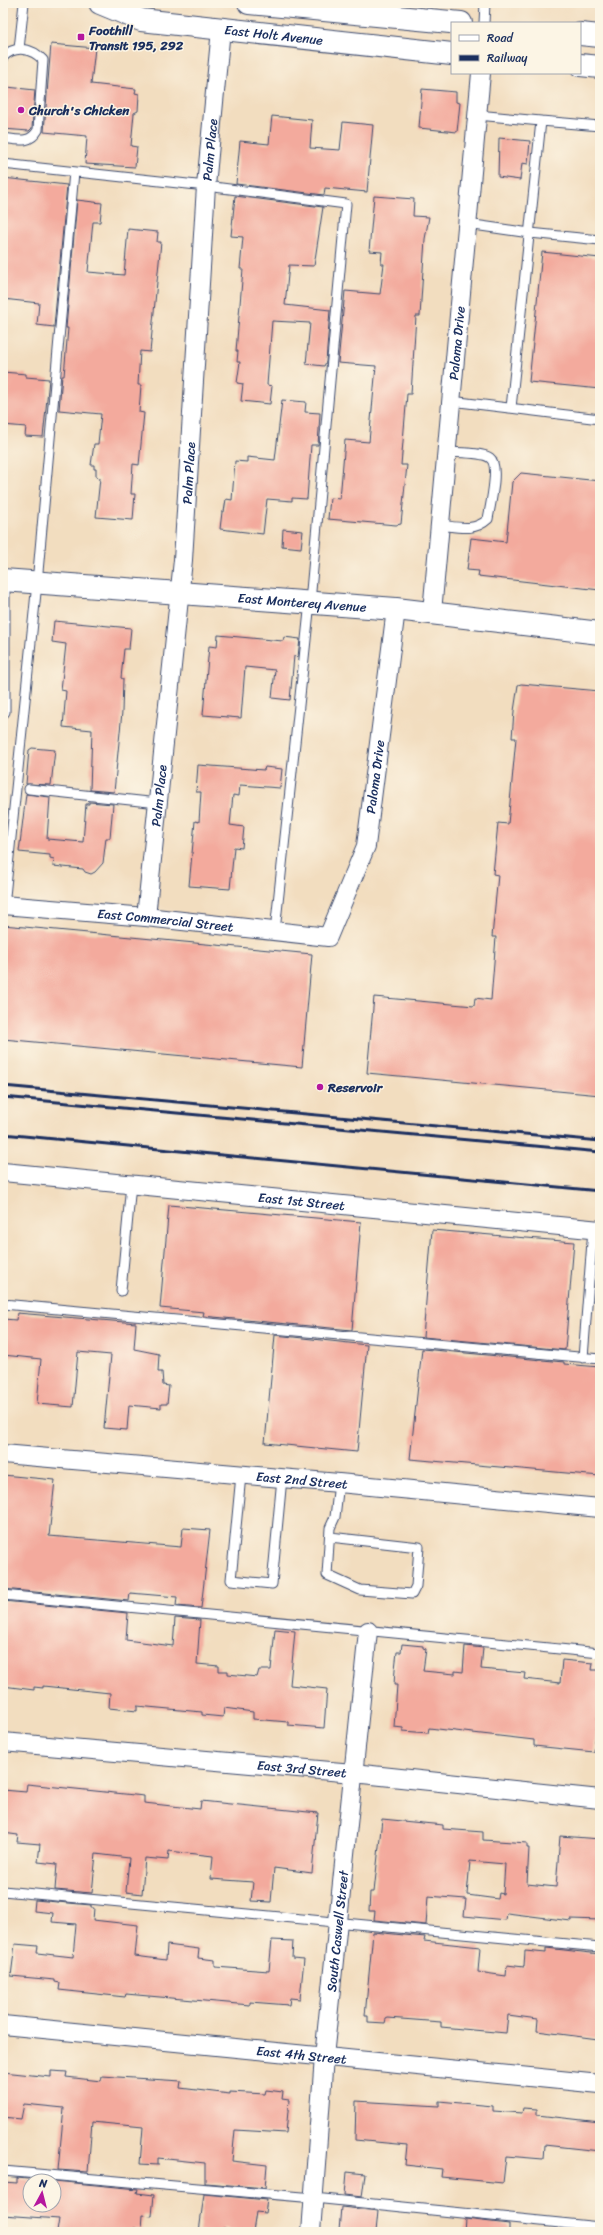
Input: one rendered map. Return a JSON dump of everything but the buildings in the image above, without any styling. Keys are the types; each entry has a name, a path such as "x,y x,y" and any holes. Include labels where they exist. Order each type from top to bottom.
{"main road":[{"name":"East Holt Avenue","path":"100,3 140,20 451,54"},
{"path":"249,3 344,7 405,14 455,22"},
{"path":"581,34 600,36"},
{"path":"581,65 600,67"},
{"name":"East Monterey Avenue","path":"4,580 432,612 600,633"}],"street":[{"name":"Palm Place","path":"146,917 180,592 206,186 221,29"},
{"name":"Paloma Drive","path":"432,612 481,74"},
{"name":"Paloma Drive","path":"328,937 366,846 396,609"},
{"name":"East Commercial Street","path":"4,906 146,917 328,937"},
{"name":"East 1st Street","path":"3,1172 597,1230"},
{"name":"East 2nd Street","path":"3,1454 339,1483 600,1508"},
{"name":"South Caswell Street","path":"311,2232 324,2057 368,1631"},
{"name":"East 3rd Street","path":"3,1742 353,1773 600,1799"},
{"name":"East 4th Street","path":"3,2025 600,2084"}],"lane":[{"path":"19,48 24,3"},
{"path":"484,22 485,3"},
{"path":"3,56 9,51 19,48 36,53 43,60 38,130 34,137 27,141 3,138"},
{"path":"477,115 600,126"},
{"path":"511,408 542,121"},
{"path":"3,164 206,186 346,204 310,602 276,932"},
{"path":"4,906 37,583 74,172"},
{"path":"467,224 530,233 600,240"},
{"path":"451,401 600,419"},
{"path":"440,525 469,528 480,526 488,519 495,467 491,458 483,455 446,452"},
{"path":"3,714 5,712 4,580"},
{"path":"29,789 158,803"},
{"path":"121,1291 131,1184"},
{"path":"582,1358 597,1230"},
{"path":"3,1304 600,1359"},
{"path":"241,1475 231,1580 272,1584 282,1478"},
{"path":"330,1537 419,1547 416,1586 412,1594 360,1590 326,1575 330,1537 335,1517 339,1483"},
{"path":"3,1595 600,1653"},
{"path":"3,1891 338,1921 600,1947"},
{"path":"3,2171 314,2198 600,2227"}],"railway":[{"path":"3,1086 600,1141"},
{"path":"3,1097 600,1152"},
{"path":"3,1134 600,1191"}],"place":[{"name":"Foothill Transit 195, 292","path":"81,37"},
{"name":"Church's Chicken","path":"21,110"},
{"name":"Reservoir","path":"320,1087"}]}
